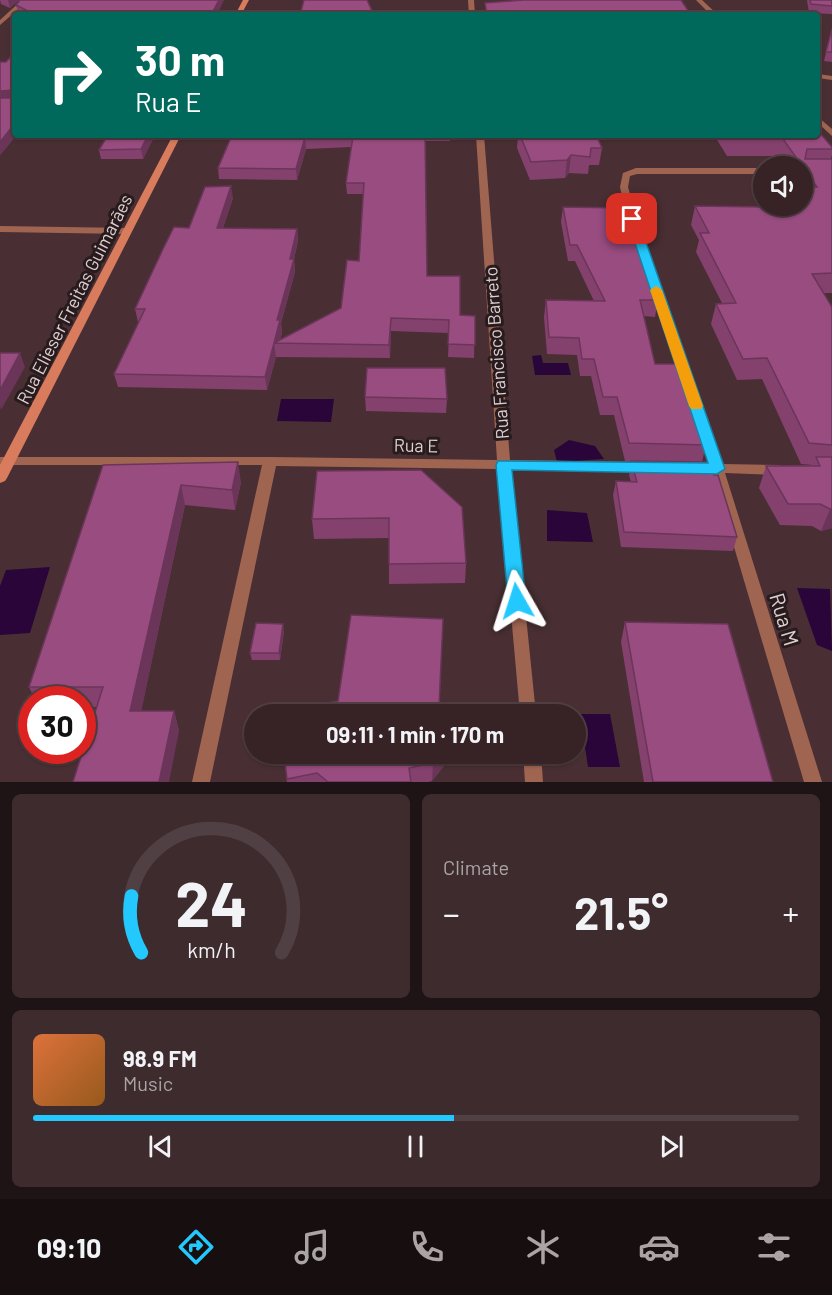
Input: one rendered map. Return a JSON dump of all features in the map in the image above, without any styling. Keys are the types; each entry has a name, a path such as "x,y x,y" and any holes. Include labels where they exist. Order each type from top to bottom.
{"street":[{"path":"13,12 26,0"},
{"path":"699,0 712,12"},
{"path":"0,14 11,14"},
{"path":"0,23 11,14"},
{"path":"820,121 832,134"},
{"name":"Rua Elieser Freitas Guimarães","path":"0,478 5,461 175,138"},
{"name":"Rua Francisco Barreto","path":"480,138 504,465 527,704"},
{"name":"Rua M","path":"753,171 636,171 626,175 624,187 632,219 717,469 813,782"},
{"path":"0,229 127,231"},
{"name":"Rua E","path":"5,461 270,461 662,468"},
{"path":"201,782 270,461"},
{"path":"684,468 798,471"},
{"path":"532,764 534,782"}],"shaded area":[{"path":"541,355 543,363 568,363 571,375 535,375 532,356"},
{"path":"281,399 334,399 331,422 277,421"},
{"path":"569,440 595,446 604,459 557,462 554,450"},
{"path":"547,510 587,513 593,542 547,541"},
{"path":"50,567 30,633 0,635 0,586 6,570"},
{"path":"797,588 830,589 832,651 817,645"},
{"path":"586,714 610,714 620,767 588,767"}],"building":[{"path":"20,0 219,0 213,12 30,12 16,5"},
{"path":"304,0 367,0 373,12 301,12"},
{"path":"523,0 681,0 689,12 486,12 485,3"},
{"path":"810,0 832,0 832,6 811,4"},
{"path":"832,29 832,52 826,52"},
{"path":"12,55 12,90 0,91 0,62 6,62"},
{"path":"0,98 12,98 12,127 0,142"},
{"path":"820,133 832,149 807,149 806,156 795,156 783,139 730,138 820,138"},
{"path":"106,138 146,138 141,149 99,150"},
{"path":"231,138 305,138 296,169 218,168"},
{"path":"353,138 425,138 427,276 460,276 460,315 475,316 475,345 448,344 449,320 391,318 389,345 274,343 341,308 347,260 359,261 364,183 346,183"},
{"path":"521,138 597,138 602,148 591,148 590,157 571,155 567,160 531,162"},
{"path":"813,159 832,159 832,273 812,274 832,307 832,445 809,443 767,358 743,359 716,304 736,303 700,233 709,233 695,206 753,207 753,216 813,216 813,187 817,187 813,181"},
{"path":"231,186 217,228 297,229 290,259 294,259 277,320 280,320 265,377 114,374 145,309 135,309 163,249 174,227 189,228 205,187"},
{"path":"563,207 622,208 630,237 639,237 658,300 640,300 655,364 677,364 706,445 629,443 617,397 603,397 594,359 582,359 579,338 549,337 546,300 605,301 577,245 570,245"},
{"path":"0,353 20,353 0,390"},
{"path":"367,368 445,368 447,399 365,397"},
{"path":"816,457 832,457 832,509 820,504 788,504 766,466 820,466"},
{"path":"631,461 710,462 714,475 718,475 737,537 624,532 616,481 637,482"},
{"path":"238,462 232,490 181,485 130,711 174,711 159,782 73,782 79,764 96,764 96,709 103,687 29,686 103,465"},
{"path":"421,470 462,507 466,563 389,564 389,518 312,519 317,471"},
{"path":"351,615 443,619 439,704 322,704 338,701"},
{"path":"625,622 728,624 773,782 653,782"},
{"path":"256,623 283,624 279,653 250,653"},
{"path":"285,764 428,764 409,768 411,782 328,782 317,773 287,779"}],"slow traffic":[{"path":"656,290 696,406"}],"route":[{"path":"517,601 504,465 717,469 632,219"}]}
